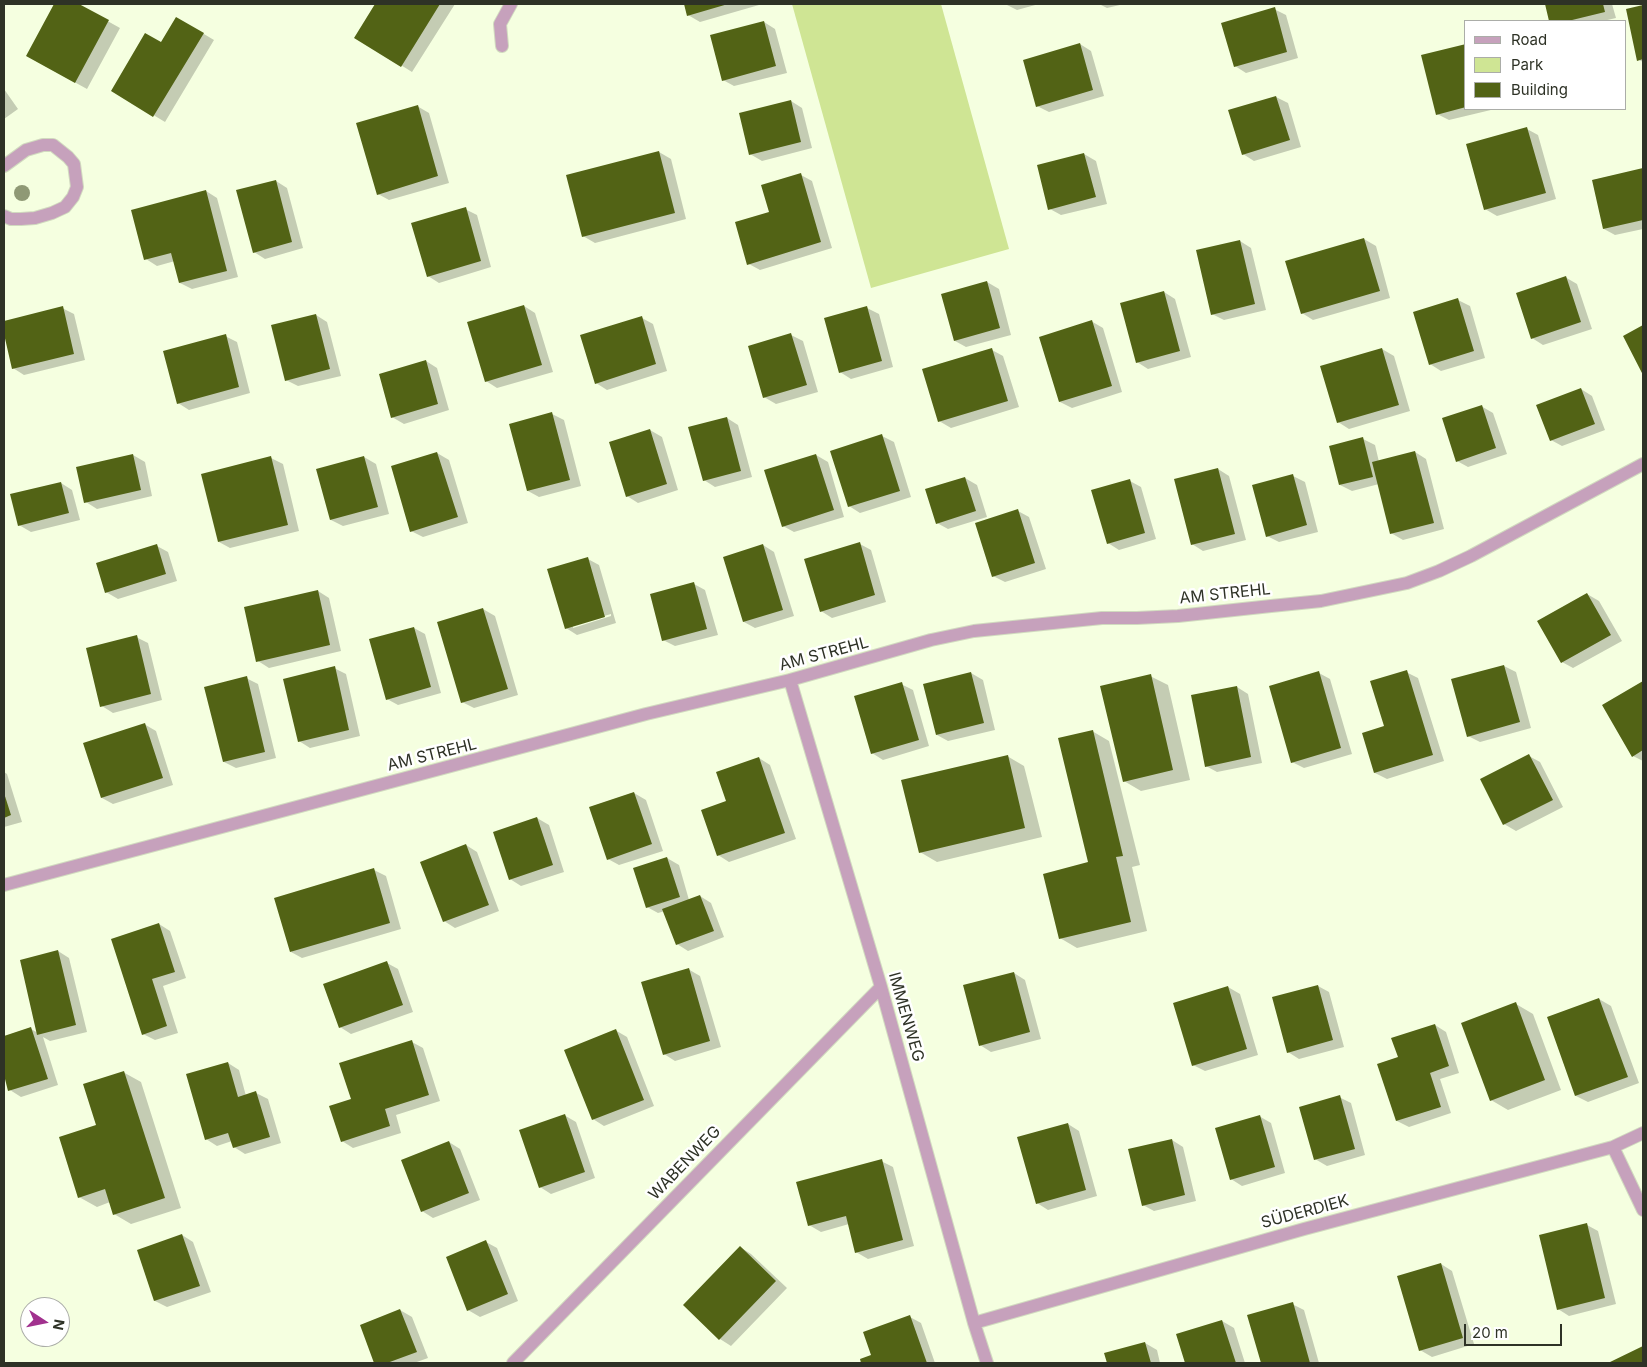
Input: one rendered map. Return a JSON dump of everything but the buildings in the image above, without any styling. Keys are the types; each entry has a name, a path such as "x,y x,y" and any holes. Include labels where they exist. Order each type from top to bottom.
{"street":[{"path":"502,46 500,24 511,4"},
{"path":"4,166 26,150 43,145 53,145 74,164 77,187 73,197 65,207 52,213 35,218 21,219 4,216"},
{"name":"AM STREHL","path":"4,885 646,714 790,680 931,640 974,631 1102,618 1169,616 1321,600 1407,583 1471,556 1643,464"},
{"name":"IMMENWEG","path":"790,680 881,987 974,1323 987,1363"},
{"name":"WABENWEG","path":"513,1363 881,987"},
{"name":"SÜDERDIEK","path":"974,1323 1304,1229 1613,1146 1643,1133"},
{"path":"1613,1146 1643,1210"}],"green space":[{"path":"792,4 941,4 1009,249 871,288"}]}
